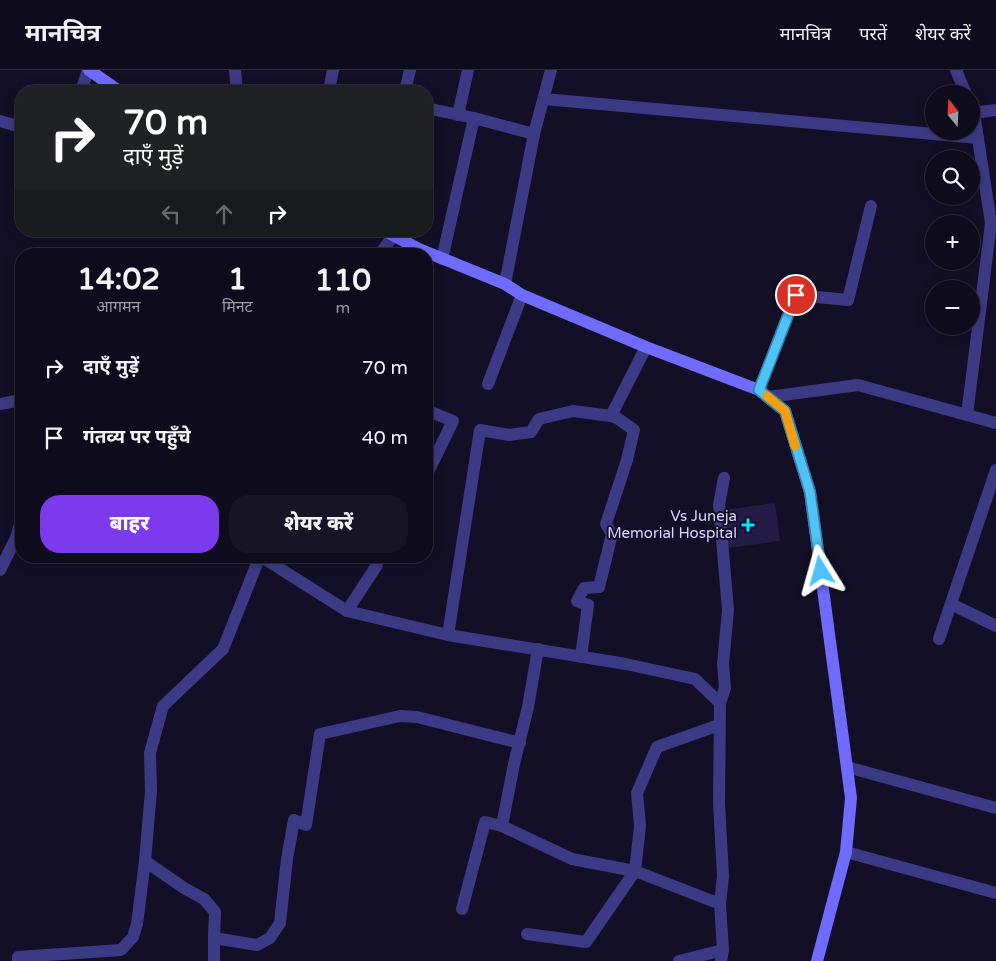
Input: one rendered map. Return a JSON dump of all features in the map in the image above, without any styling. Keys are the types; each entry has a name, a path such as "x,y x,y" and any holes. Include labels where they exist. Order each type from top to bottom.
{"main road":[{"path":"89,70 110,85"},
{"path":"396,237 413,248"},
{"path":"433,255 505,284 522,295 646,347 764,393 785,411 810,492 851,798 846,852 817,961"}],"street":[{"path":"83,85 89,70"},
{"path":"235,70 236,85"},
{"path":"333,70 333,85"},
{"path":"406,85 410,70"},
{"path":"458,115 468,70"},
{"path":"505,284 534,134 551,70"},
{"path":"956,70 962,85"},
{"path":"544,99 925,133"},
{"path":"433,110 534,134"},
{"path":"980,110 996,110"},
{"path":"442,258 474,118"},
{"path":"0,121 15,125"},
{"path":"967,415 991,223 978,140"},
{"path":"871,206 848,300 796,295 764,393 858,385 996,423"},
{"path":"488,384 522,295"},
{"path":"611,416 646,347"},
{"path":"0,404 15,401"},
{"path":"448,635 480,430 509,435 530,432 539,419 573,411 611,416 634,430 627,460 606,524 612,534 599,587 584,588 577,601 588,605 581,657"},
{"path":"433,413 453,421 433,462"},
{"path":"939,639 996,470"},
{"path":"679,961 722,955 720,904 723,876 719,803 719,725 720,703 724,688 723,664 728,610 719,505 724,478"},
{"path":"0,570 15,540"},
{"path":"18,961 18,957 122,950 133,937 137,924 145,861 151,791 150,753 163,706 223,649 257,563"},
{"path":"271,563 347,611 448,635 626,664 695,679 720,703"},
{"path":"347,611 377,563"},
{"path":"951,604 996,626"},
{"path":"502,826 538,649"},
{"path":"214,938 257,944 270,938 280,923 287,859 294,820 306,825 320,734 400,716 417,717 520,743"},
{"path":"527,934 586,942 635,871 640,826 637,793 657,747 719,725"},
{"path":"847,767 996,808"},
{"path":"462,909 485,822 502,826 572,859 635,871 720,904"},
{"path":"846,852 996,893"},
{"path":"145,861 204,899 215,912 214,961"}],"building":[{"path":"775,503 780,541 729,548 724,510"}],"slow traffic":[{"path":"767,396 785,411 795,446"}],"place":[{"name":"Vs Juneja Memorial Hospital","path":"748,525"}],"route":[{"path":"796,295 759,390 785,411 810,492 821,571"}]}
